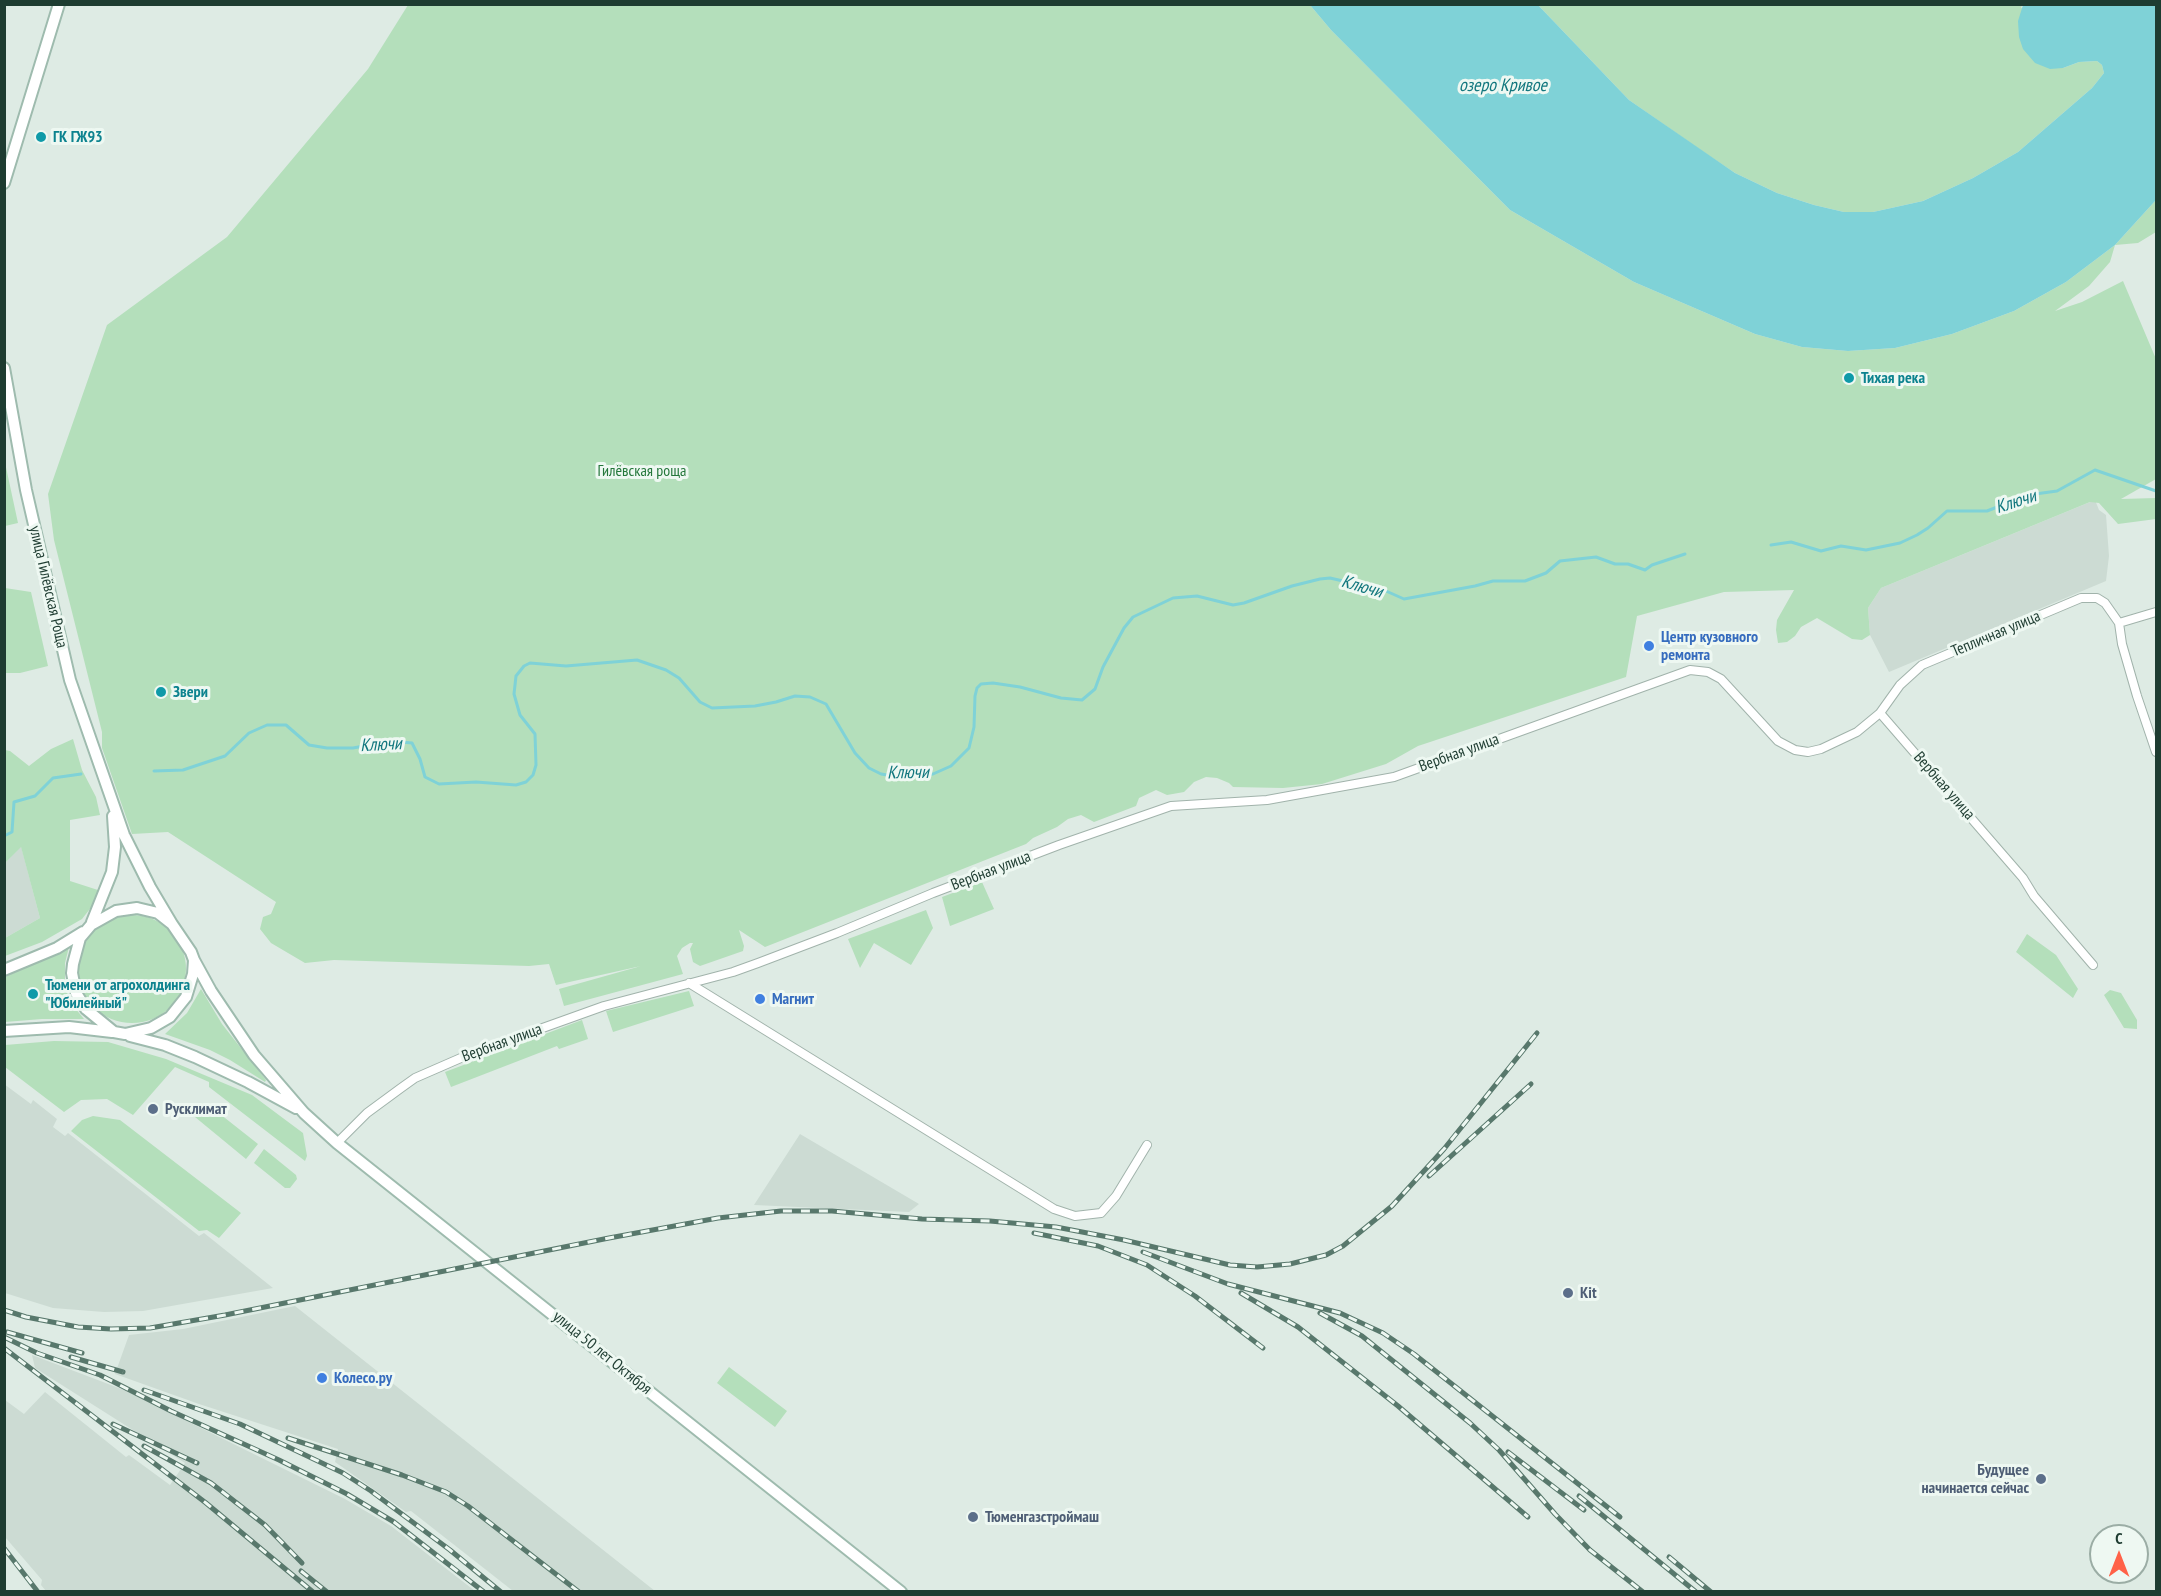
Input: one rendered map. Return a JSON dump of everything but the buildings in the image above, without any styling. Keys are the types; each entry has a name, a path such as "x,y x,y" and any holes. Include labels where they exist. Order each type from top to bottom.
{"main road":[{"path":"4,183 59,4"},
{"name":"улица Гилёвская Роща","path":"4,368 26,490 70,680 111,801"},
{"path":"111,801 135,858 211,991 254,1055 304,1113"},
{"path":"111,801 115,835 113,865 109,882 77,945 72,973 76,993 92,1015 120,1033 151,1028 170,1017 186,997 191,984 194,960"},
{"path":"4,970 57,948 116,911 137,908 158,913 172,924"},
{"path":"4,1031 69,1027 120,1033 165,1045 248,1082 304,1113"},
{"name":"улица 50 лет Октября","path":"304,1113 337,1143 901,1592"}],"street":[{"name":"Тепличная улица","path":"1880,713 1900,685 1922,665 2081,598 2097,598 2105,603 2119,624"},
{"path":"2157,612 2119,624 2122,644 2137,696 2157,752"},
{"name":"Вербная улица","path":"337,1143 368,1113 415,1078 470,1054 586,1012 733,972 969,879 1171,806 1267,800 1394,777 1690,670 1708,672 1721,679 1778,741 1795,750 1808,752 1840,741 1857,732 1880,713 2024,878 2034,896 2093,965"},
{"path":"689,983 1054,1209 1075,1216 1101,1213 1116,1196 1148,1145"}],"shaded area":[{"path":"2095,500 2099,510 2106,515 2109,556 2106,581 1889,672 1870,635 1868,608 1881,588"},
{"path":"21,846 40,918 5,938 4,864"},
{"path":"4,1084 31,1104 33,1100 57,1119 53,1127 65,1136 68,1133 199,1236 204,1233 273,1288 143,1311 104,1312 53,1308 5,1293"},
{"path":"800,1134 919,1204 909,1212 754,1205"},
{"path":"295,1306 655,1591 513,1591 411,1511 406,1512 335,1462 338,1449 115,1374 129,1335 183,1329"},
{"path":"32,1355 124,1390 345,1499 391,1526 475,1591 46,1591 41,1585 42,1580 5,1537 5,1400 24,1414 45,1392 126,1457 129,1455 170,1485 185,1463 35,1368"}],"green space":[{"name":"Гилёвская роща","path":"408,5 1310,5 1331,30 1510,210 1634,282 1755,334 1802,347 1848,351 1895,348 1952,334 2014,311 2066,282 2115,245 2110,262 2089,286 2055,311 2082,302 2123,281 2156,359 2156,479 2121,499 2156,498 2156,519 2118,524 2099,503 2090,502 1881,588 1868,608 1870,635 1862,640 1852,639 1817,618 1801,627 1787,642 1778,643 1777,620 1794,590 1724,592 1637,616 1626,677 1418,746 1386,764 1322,784 1283,788 1233,787 1217,778 1206,777 1194,782 1184,792 1167,795 1156,790 1139,798 1136,806 1094,822 1081,815 1068,819 1026,844 765,947 739,930 744,946 743,951 700,966 693,962 690,949 693,943 690,943 682,948 677,956 683,974 564,1006 559,989 641,966 556,985 549,964 529,966 334,960 305,963 271,943 260,929 263,917 271,914 276,902 168,832 132,834 102,748 102,732 54,540 48,494 107,325 227,237 368,69"},
{"path":"1538,5 2023,5 2021,7 2063,68 2079,62 2097,61 2102,65 2104,73 2092,88 2018,152 1973,178 1923,201 1873,212 1844,212 1777,193 1735,173 1702,151 1629,100"},
{"path":"2156,200 2156,232 2138,243 2115,245"},
{"path":"4,458 18,523 5,526 4,526"},
{"path":"5,588 31,592 48,666 20,673 5,673"},
{"path":"73,739 82,770 96,797 100,815 70,820 70,881 101,891 82,919 42,942 5,956 5,938 40,918 21,847 4,864 5,750 10,751 29,766 51,749"},
{"path":"982,882 994,909 950,926 942,897"},
{"path":"926,910 933,928 911,965 874,943 860,968 848,939"},
{"path":"132,915 153,919 170,931 182,948 186,969 182,990 170,1007 153,1019 132,1023 111,1019 94,1007 82,990 78,969 82,948 94,931 111,919"},
{"path":"2027,934 2056,955 2078,989 2073,998 2016,952"},
{"path":"69,947 65,963 65,981 75,1008 84,1019 5,1022 5,977"},
{"path":"201,989 222,1024 266,1080 265,1082 210,1050 165,1034 187,1013"},
{"path":"2110,990 2121,993 2137,1020 2137,1029 2124,1028 2104,995"},
{"path":"689,991 694,1006 613,1032 606,1011"},
{"path":"582,1020 588,1039 559,1049 557,1046 451,1087 445,1072"},
{"path":"54,1041 108,1042 166,1059 252,1095 303,1133 307,1156 305,1161 209,1087 209,1082 175,1067 133,1115 107,1099 81,1100 64,1112 5,1067 5,1045"},
{"path":"202,1103 206,1103 258,1144 246,1159 195,1117 194,1112"},
{"path":"93,1116 120,1120 241,1213 219,1238 207,1230 199,1231 71,1131 82,1120"},
{"path":"264,1149 296,1175 297,1179 290,1188 285,1188 254,1163"},
{"path":"729,1367 787,1411 775,1427 717,1383"}],"water":[{"name":"озеро Кривое","path":"1310,5 1538,5 1629,100 1735,173 1777,193 1814,205 1844,212 1873,212 1923,201 1973,178 2018,152 2092,88 2104,73 2102,65 2097,61 2079,62 2063,68 2050,69 2035,63 2023,49 2019,37 2018,21 2023,5 2156,5 2156,200 2115,245 2066,282 2014,311 1952,334 1895,348 1848,351 1802,347 1755,334 1634,282 1510,210 1331,30"}],"waterway":[{"name":"Ключи","path":"1771,545 1791,542 1821,551 1841,546 1866,550 1900,543 1928,528 1947,511 1987,511 2028,495 2057,491 2095,470 2156,491"},
{"name":"Ключи","path":"154,771 183,770 225,756 249,733 267,725 286,725 309,745 327,748 353,748 391,741 412,743 425,777 439,784 476,782 516,785 526,782 533,775 536,765 535,734 520,715 514,694 516,676 524,666 530,663 566,666 637,660 666,670 679,678 700,702 712,708 755,706 795,696 810,697 826,704 855,753 869,768 881,774 900,777 933,774 951,766 969,748 974,727 975,696 981,684 993,683 1020,687 1061,698 1082,700 1095,689 1103,667 1124,628 1133,617 1173,598 1197,596 1233,605 1292,586 1330,578 1386,591 1404,599 1493,581 1525,581 1546,573 1560,561 1596,557 1615,564 1628,564 1645,570 1652,565 1685,554"},
{"name":"Ключи","path":"4,836 12,832 14,802 35,796 53,778 81,774"}],"railway":[{"path":"4,1310 26,1317 78,1327 150,1328 609,1238 718,1218 781,1211 832,1211 1056,1227 1124,1240 1230,1265 1257,1267 1290,1264 1326,1255 1343,1246 1392,1206 1444,1149 1537,1033"},
{"path":"1429,1176 1531,1084"},
{"path":"1034,1233 1098,1246 1147,1265 1195,1296 1263,1348"},
{"path":"1143,1252 1228,1284 1340,1313 1383,1333 1414,1354 1620,1517"},
{"path":"1241,1293 1298,1327 1398,1406 1528,1517"},
{"path":"1320,1313 1362,1336 1470,1423 1499,1450 1590,1550 1643,1592"},
{"path":"7,1332 82,1353"},
{"path":"4,1337 37,1353 100,1375 347,1494 394,1522 484,1592"},
{"path":"4,1348 206,1503 313,1592"},
{"path":"71,1357 123,1372"},
{"path":"144,1390 240,1424 343,1473 450,1550 501,1592"},
{"path":"113,1424 197,1463"},
{"path":"288,1438 402,1475 446,1492 468,1506 579,1592"},
{"path":"144,1446 211,1483 265,1525 302,1563"},
{"path":"1508,1452 1584,1510"},
{"path":"1579,1496 1696,1592"},
{"path":"4,1548 38,1592"},
{"path":"1669,1557 1711,1592"},
{"path":"301,1571 327,1592"}],"place":[{"name":"ГК ГЖ93","path":"41,137"},
{"name":"Тихая река","path":"1849,378"},
{"name":"Центр кузовного ремонта","path":"1649,646"},
{"name":"Звери","path":"161,692"},
{"name":"Тюмени от агрохолдинга \"Юбилейный\"","path":"33,994"},
{"name":"Магнит","path":"760,999"},
{"name":"Русклимат","path":"153,1109"},
{"name":"Kit","path":"1568,1293"},
{"name":"Колесо.ру","path":"322,1378"},
{"name":"Будущее начинается сейчас","path":"2041,1479"},
{"name":"Тюменгазстроймаш","path":"973,1517"}]}
